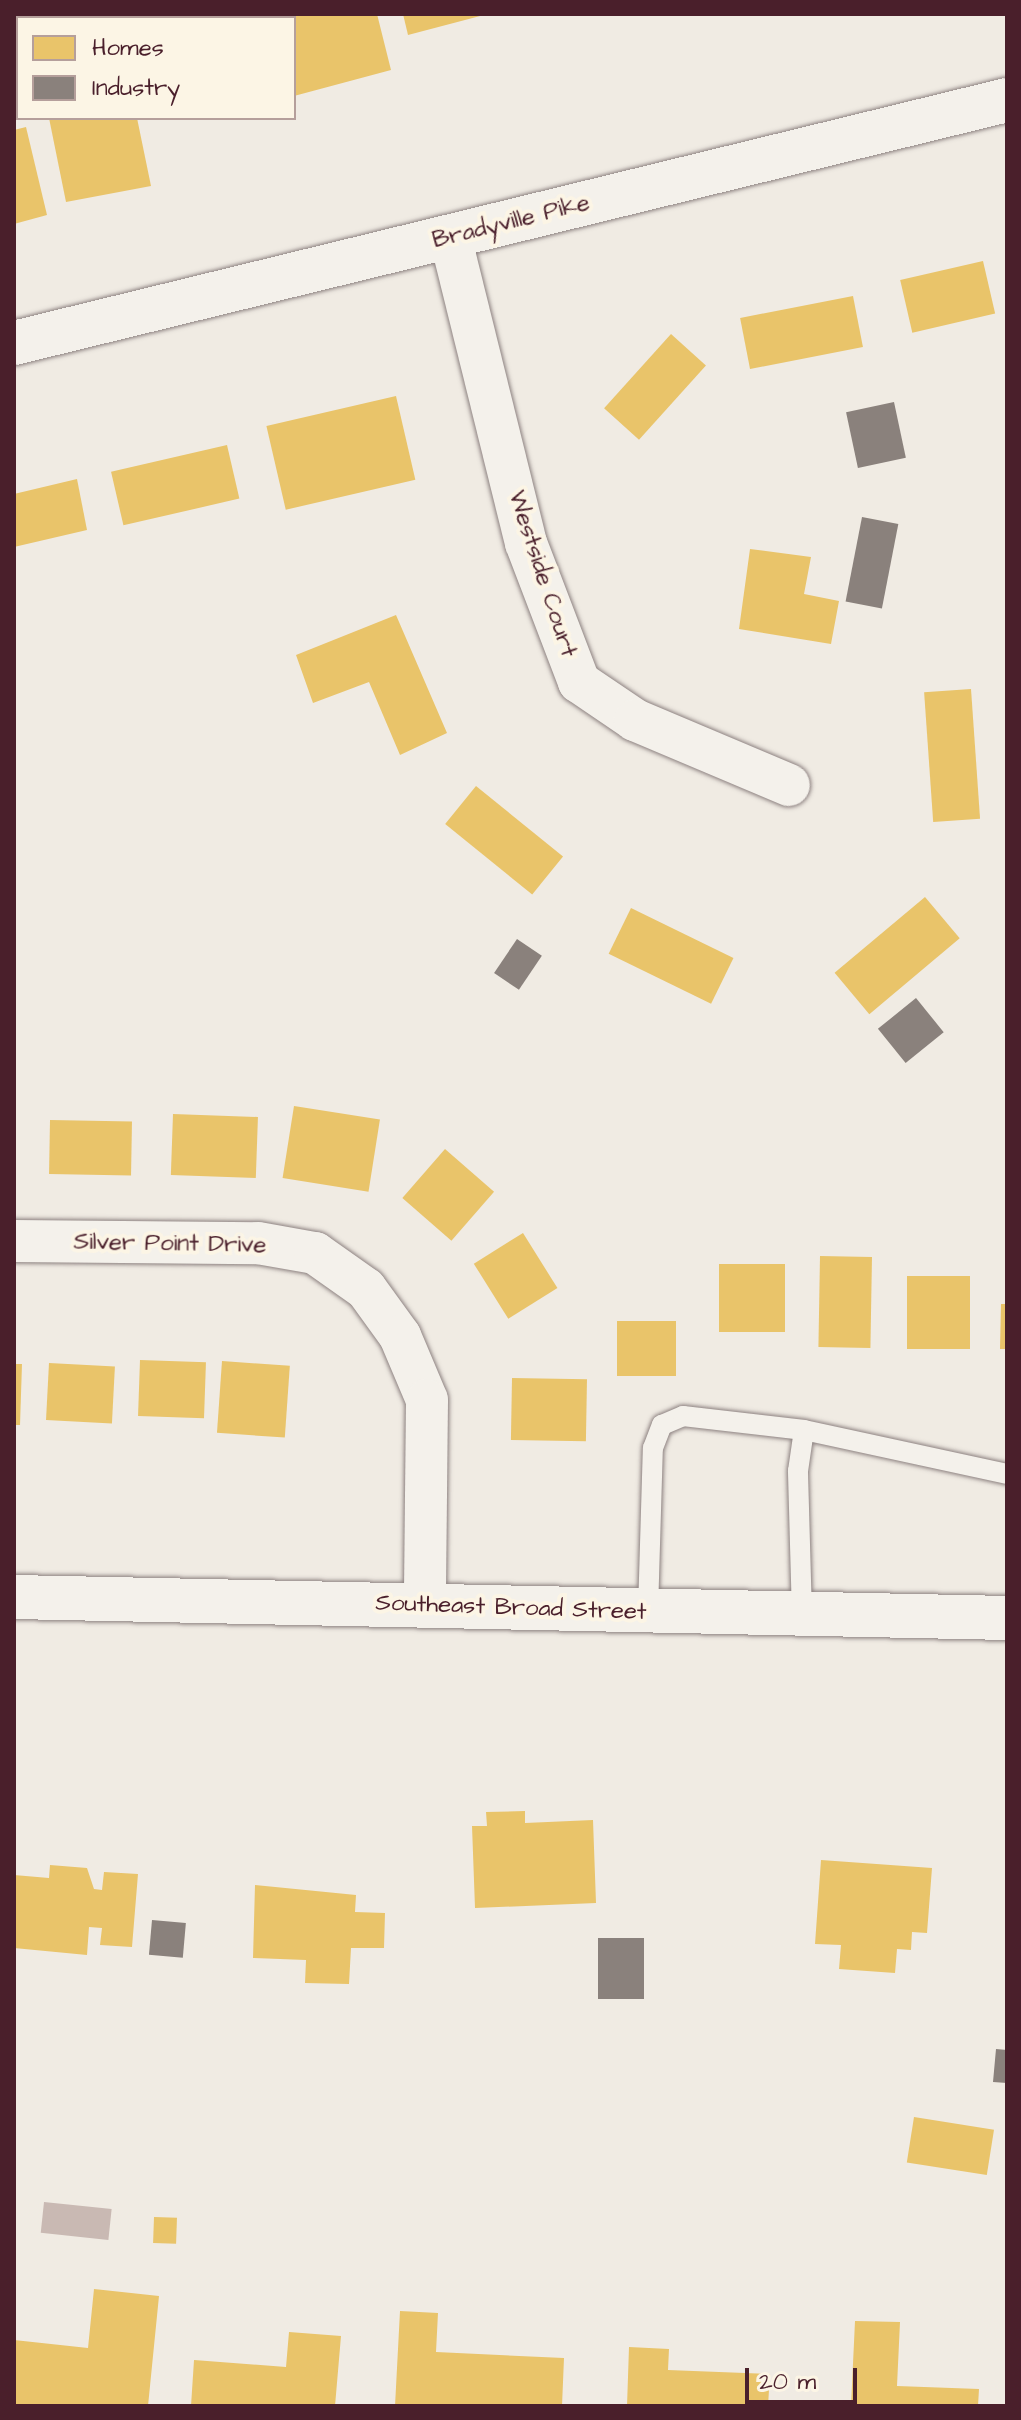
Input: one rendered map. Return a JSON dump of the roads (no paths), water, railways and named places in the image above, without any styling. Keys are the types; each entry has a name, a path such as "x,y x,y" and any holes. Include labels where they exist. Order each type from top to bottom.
{"main road":[{"name":"Bradyville Pike","path":"14,343 1007,100"},
{"name":"Southeast Broad Street","path":"14,1597 1007,1618"}],"street":[{"name":"Westside Court","path":"450,236 526,543 579,682 635,720 789,785"},
{"name":"Silver Point Drive","path":"14,1241 258,1243 315,1253 366,1289 400,1336 427,1400 425,1605"}],"lane":[{"path":"648,1612 653,1448 662,1425 683,1416 804,1430 1007,1474"},
{"path":"802,1616 798,1471 804,1430"}]}
